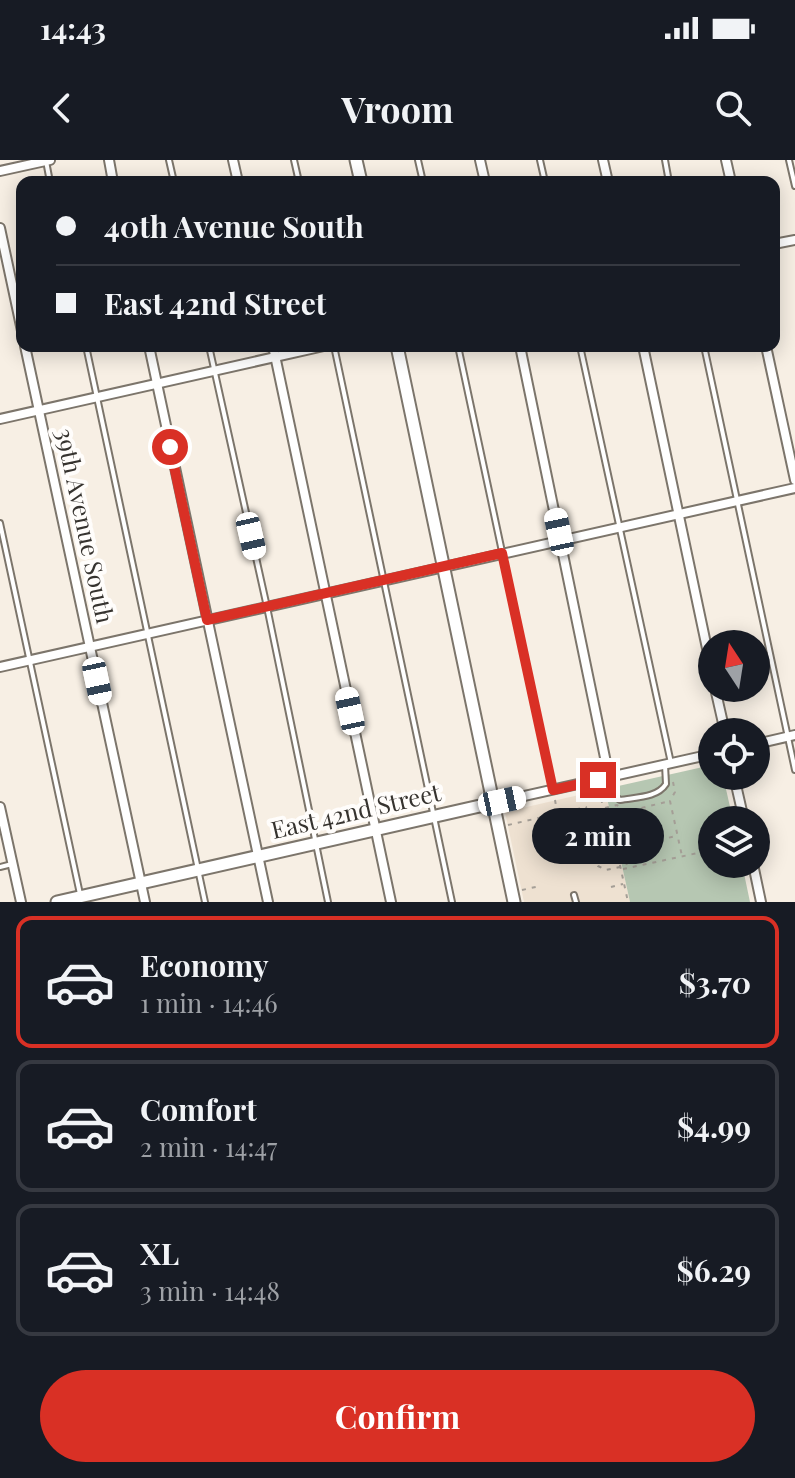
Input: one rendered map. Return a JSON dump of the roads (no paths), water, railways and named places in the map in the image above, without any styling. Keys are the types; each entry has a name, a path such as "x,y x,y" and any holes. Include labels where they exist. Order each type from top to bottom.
{"street":[{"path":"0,171 48,160"},
{"path":"0,228 16,303"},
{"name":"39th Avenue South","path":"26,352 145,902"},
{"path":"150,352 268,902"},
{"path":"274,352 391,902"},
{"path":"0,419 297,352"},
{"path":"398,352 514,902"},
{"path":"521,352 609,777"},
{"path":"644,352 703,630"},
{"path":"767,352 795,480"},
{"path":"0,667 795,488"},
{"path":"770,741 792,736"},
{"name":"East 42nd Street","path":"57,902 493,803 554,795 609,777 669,767 698,758"},
{"path":"0,807 21,902"},
{"path":"756,878 761,902"}],"lane":[{"path":"789,160 795,186"},
{"path":"87,352 205,902"},
{"path":"210,352 328,902"},
{"path":"335,352 452,902"},
{"path":"459,352 554,795"},
{"path":"581,352 669,767 661,792 651,795 620,800 613,795 609,777"},
{"path":"705,352 736,501 792,736 795,770"},
{"path":"0,523 80,897"},
{"path":"0,867 12,864"},
{"path":"574,895 576,902"}]}
